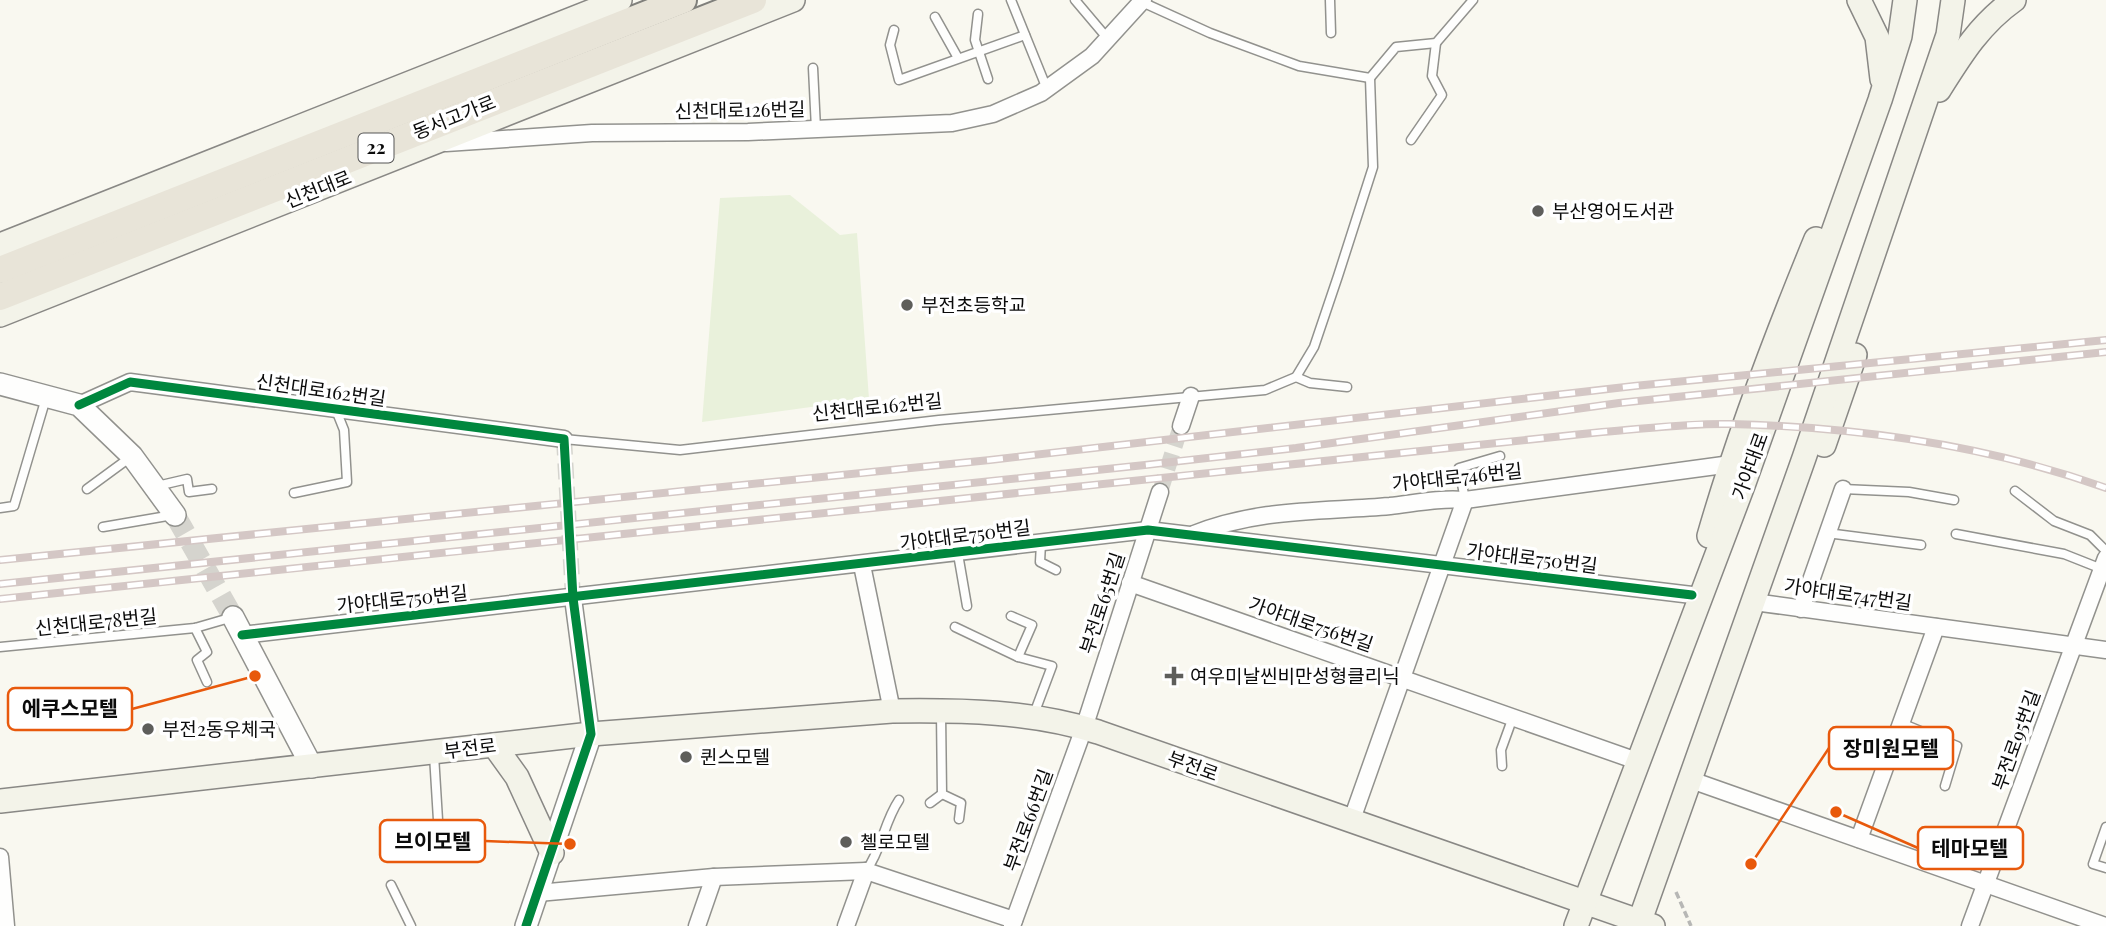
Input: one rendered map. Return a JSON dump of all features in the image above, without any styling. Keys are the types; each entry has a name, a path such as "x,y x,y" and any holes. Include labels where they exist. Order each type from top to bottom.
{"highway":[{"name":"동서고가로","path":"0,270 683,0"},
{"name":"동서고가로","path":"0,298 753,0"}],"main road":[{"path":"0,244 620,0"},
{"name":"신천대로","path":"0,315 793,0"},
{"path":"1671,670 1731,464 1791,299 1830,206 1881,100 1877,37 1859,0"},
{"name":"가야대로","path":"1576,926 1744,483 1881,100 1900,36 1905,0"},
{"path":"1644,924 1757,591 1807,491 1839,406 1862,332 1917,124 1948,35 1953,0"},
{"path":"1917,124 1968,44 1991,16 2014,0"},
{"name":"부전로","path":"0,801 591,734 892,711 941,710 1033,717 1084,728 1644,924"},
{"path":"494,745 517,777 552,853"}],"street":[{"name":"신천대로126번길","path":"428,145 592,133 816,129 952,123 993,114 1047,89 1092,56 1143,1"},
{"name":"신천대로162번길","path":"79,405 130,382 564,439"},
{"path":"0,384 79,405 132,456 176,515"},
{"path":"1181,426 1191,396"},
{"name":"가야대로746번길","path":"1189,535 1228,520 1254,516 1324,508 1392,506 1437,498 1465,500 1731,464"},
{"path":"1801,608 1843,489"},
{"name":"부전로65번길","path":"1084,728 1160,492"},
{"path":"1351,822 1404,679 1465,500"},
{"name":"가야대로750번길","path":"237,626 573,598 1148,530 1692,595"},
{"name":"부전로95번길","path":"1970,926 2104,563"},
{"path":"862,565 892,711"},
{"name":"가야대로756번길","path":"1130,583 1637,761"},
{"name":"가야대로747번길","path":"1757,591 1801,608 2106,650"},
{"path":"526,926 591,734 573,598"},
{"path":"237,626 312,767"},
{"name":"가야대로747번길","path":"1858,839 1936,627"},
{"name":"부전로66번길","path":"1013,923 1084,728"},
{"path":"1691,780 2105,926"},
{"path":"0,857 6,926"},
{"path":"538,893 714,877 866,871 1013,923"},
{"path":"846,926 866,871"},
{"path":"697,926 714,877"}],"lane":[{"path":"1011,0 1047,89"},
{"path":"1076,0 1108,38"},
{"path":"1330,0 1331,33"},
{"path":"1411,140 1442,95 1432,76 1436,43 1474,0"},
{"path":"1143,1 1210,33 1299,65 1370,78"},
{"path":"978,14 975,40 988,79"},
{"path":"935,17 958,58"},
{"path":"894,30 890,45 899,80 1025,35"},
{"path":"1347,387 1310,383 1296,377 1314,347 1373,167 1370,78 1396,47 1436,43"},
{"path":"813,68 816,129"},
{"name":"신천대로162번길","path":"564,439 680,450 1265,390 1296,377"},
{"path":"0,508 14,506 46,396"},
{"name":"신천대로162번길","path":"294,493 348,482 344,430 336,410"},
{"path":"87,489 132,456"},
{"path":"1465,500 1459,468 1500,456"},
{"path":"156,486 187,480 189,492 212,489"},
{"path":"1843,489 1909,492 1954,500"},
{"path":"2015,491 2054,521 2090,535 2106,551"},
{"path":"103,527 176,515"},
{"path":"1828,533 1921,545"},
{"name":"부전로95번길","path":"1956,534 2104,563"},
{"path":"1041,544 1040,562 1056,570"},
{"path":"958,554 967,606"},
{"path":"1011,616 1032,625 1018,657"},
{"name":"신천대로78번길","path":"0,647 237,626"},
{"path":"955,627 1018,657 1052,666 1033,717"},
{"path":"195,628 207,652 197,660 207,682"},
{"path":"941,710 942,794"},
{"path":"1502,766 1501,750 1513,717"},
{"path":"1901,723 1957,746 1945,786"},
{"path":"433,752 438,820"},
{"path":"930,803 942,794"},
{"path":"942,794 961,803 959,819"},
{"path":"866,871 877,855 892,810 900,800"},
{"path":"2106,827 2093,864 2106,868"},
{"path":"391,885 411,926"}],"path":[{"path":"1676,892 1691,926"}],"green space":[{"path":"790,195 840,235 857,233 869,399 702,422 720,198"}],"tunnel":[{"path":"1160,492 1181,426"},
{"path":"564,439 573,598"},
{"path":"175,515 233,617"}],"railway":[{"path":"0,560 990,460 1634,386 2106,340"},
{"path":"0,584 1145,465 1296,448 1619,403 2106,352"},
{"path":"0,599 1698,424 1825,429 1921,441 2014,460 2106,488"}],"cycle path":[{"path":"79,405 130,382 564,439 573,598 591,734 526,926"},
{"path":"242,635 1148,530 1692,595"}],"place":[{"name":"부산영어도서관","path":"1538,211"},
{"name":"부전초등학교","path":"907,305"},
{"name":"에쿠스모텔","path":"255,676"},
{"name":"여우미날씬비만성형클리닉","path":"1174,676"},
{"name":"부전2동우체국","path":"148,729"},
{"name":"퀸스모텔","path":"686,757"},
{"name":"테마모텔","path":"1836,812"},
{"name":"첼로모텔","path":"846,842"},
{"name":"브이모텔","path":"570,844"},
{"name":"장미원모텔","path":"1751,864"}]}
